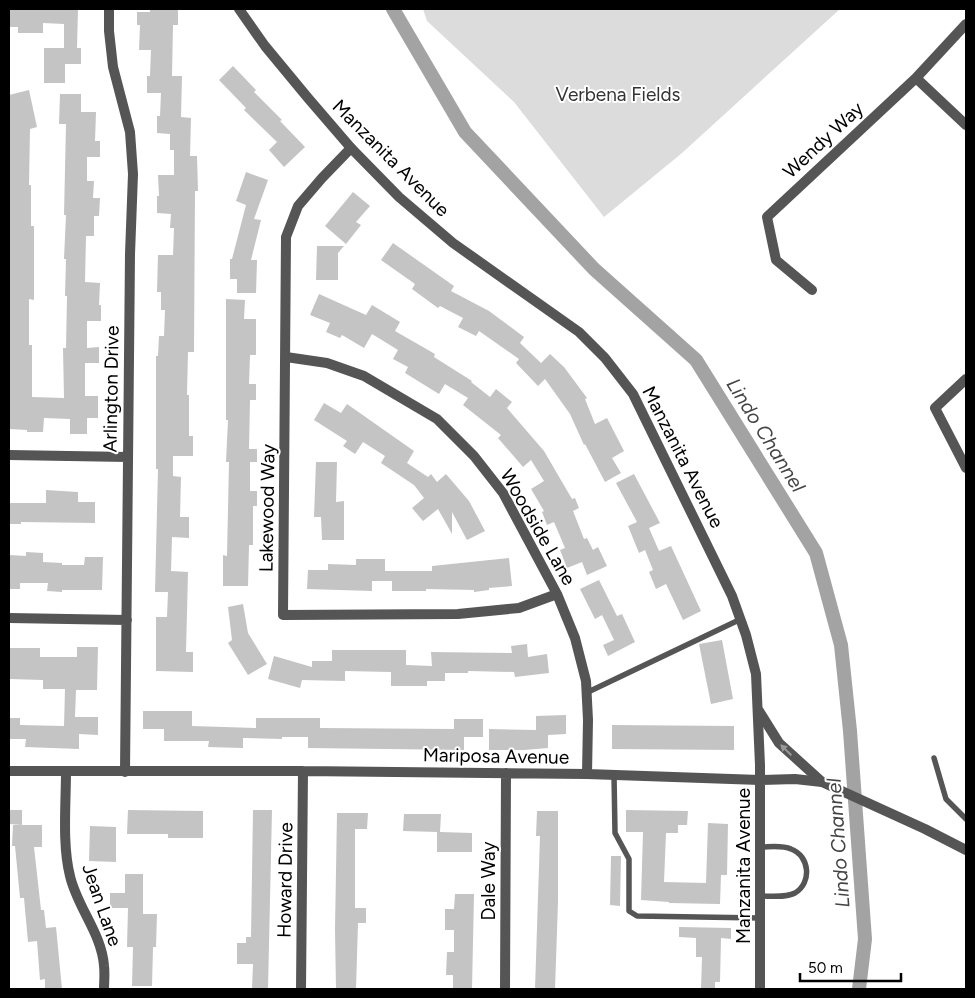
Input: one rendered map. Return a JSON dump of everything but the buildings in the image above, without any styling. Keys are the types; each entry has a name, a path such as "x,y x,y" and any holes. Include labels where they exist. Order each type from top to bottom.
{"street":[{"name":"Arlington Drive","path":"109,9 109,31 113,67 130,132 133,174 125,772"},
{"name":"Manzanita Avenue","path":"239,9 265,46 351,148 399,197 452,243 579,332 605,358 633,394 732,596 756,674 759,711 760,780 760,989"},
{"name":"Wendy Way","path":"812,290 776,260 767,217 916,78 966,24"},
{"path":"916,78 966,125"},
{"name":"Lakewood Way","path":"351,148 298,206 286,237 283,615 458,614 519,608 557,594"},
{"name":"Woodside Lane","path":"286,357 327,363 364,376 437,419 474,456 503,493 557,594 575,638 586,681 587,774"},
{"path":"966,379 935,408 966,468"},
{"path":"9,456 128,456"},
{"path":"9,618 127,620"},
{"path":"759,711 779,744 822,782"},
{"name":"Mariposa Avenue","path":"9,771 506,773 760,780 795,779 822,782 925,828 966,850"},
{"name":"Jean Lane","path":"66,771 67,846 70,876 97,938 104,965 104,989"},
{"name":"Howard Drive","path":"301,989 303,771"},
{"name":"Dale Way","path":"505,989 506,773"}],"lane":[{"path":"586,694 740,619"},
{"path":"934,758 946,799 966,819"},
{"path":"614,775 615,833 629,859 629,911 637,916 760,918"},
{"path":"760,847 784,847 798,853 804,859 807,874 805,882 794,894 760,896"}],"green space":[{"name":"Verbena Fields","path":"423,9 840,9 682,153 604,217 514,102 427,21"}],"waterway":[{"name":"Lindo Channel","path":"393,9 465,132 594,269 696,360 816,553 841,645 850,731 865,939 859,989"}]}
